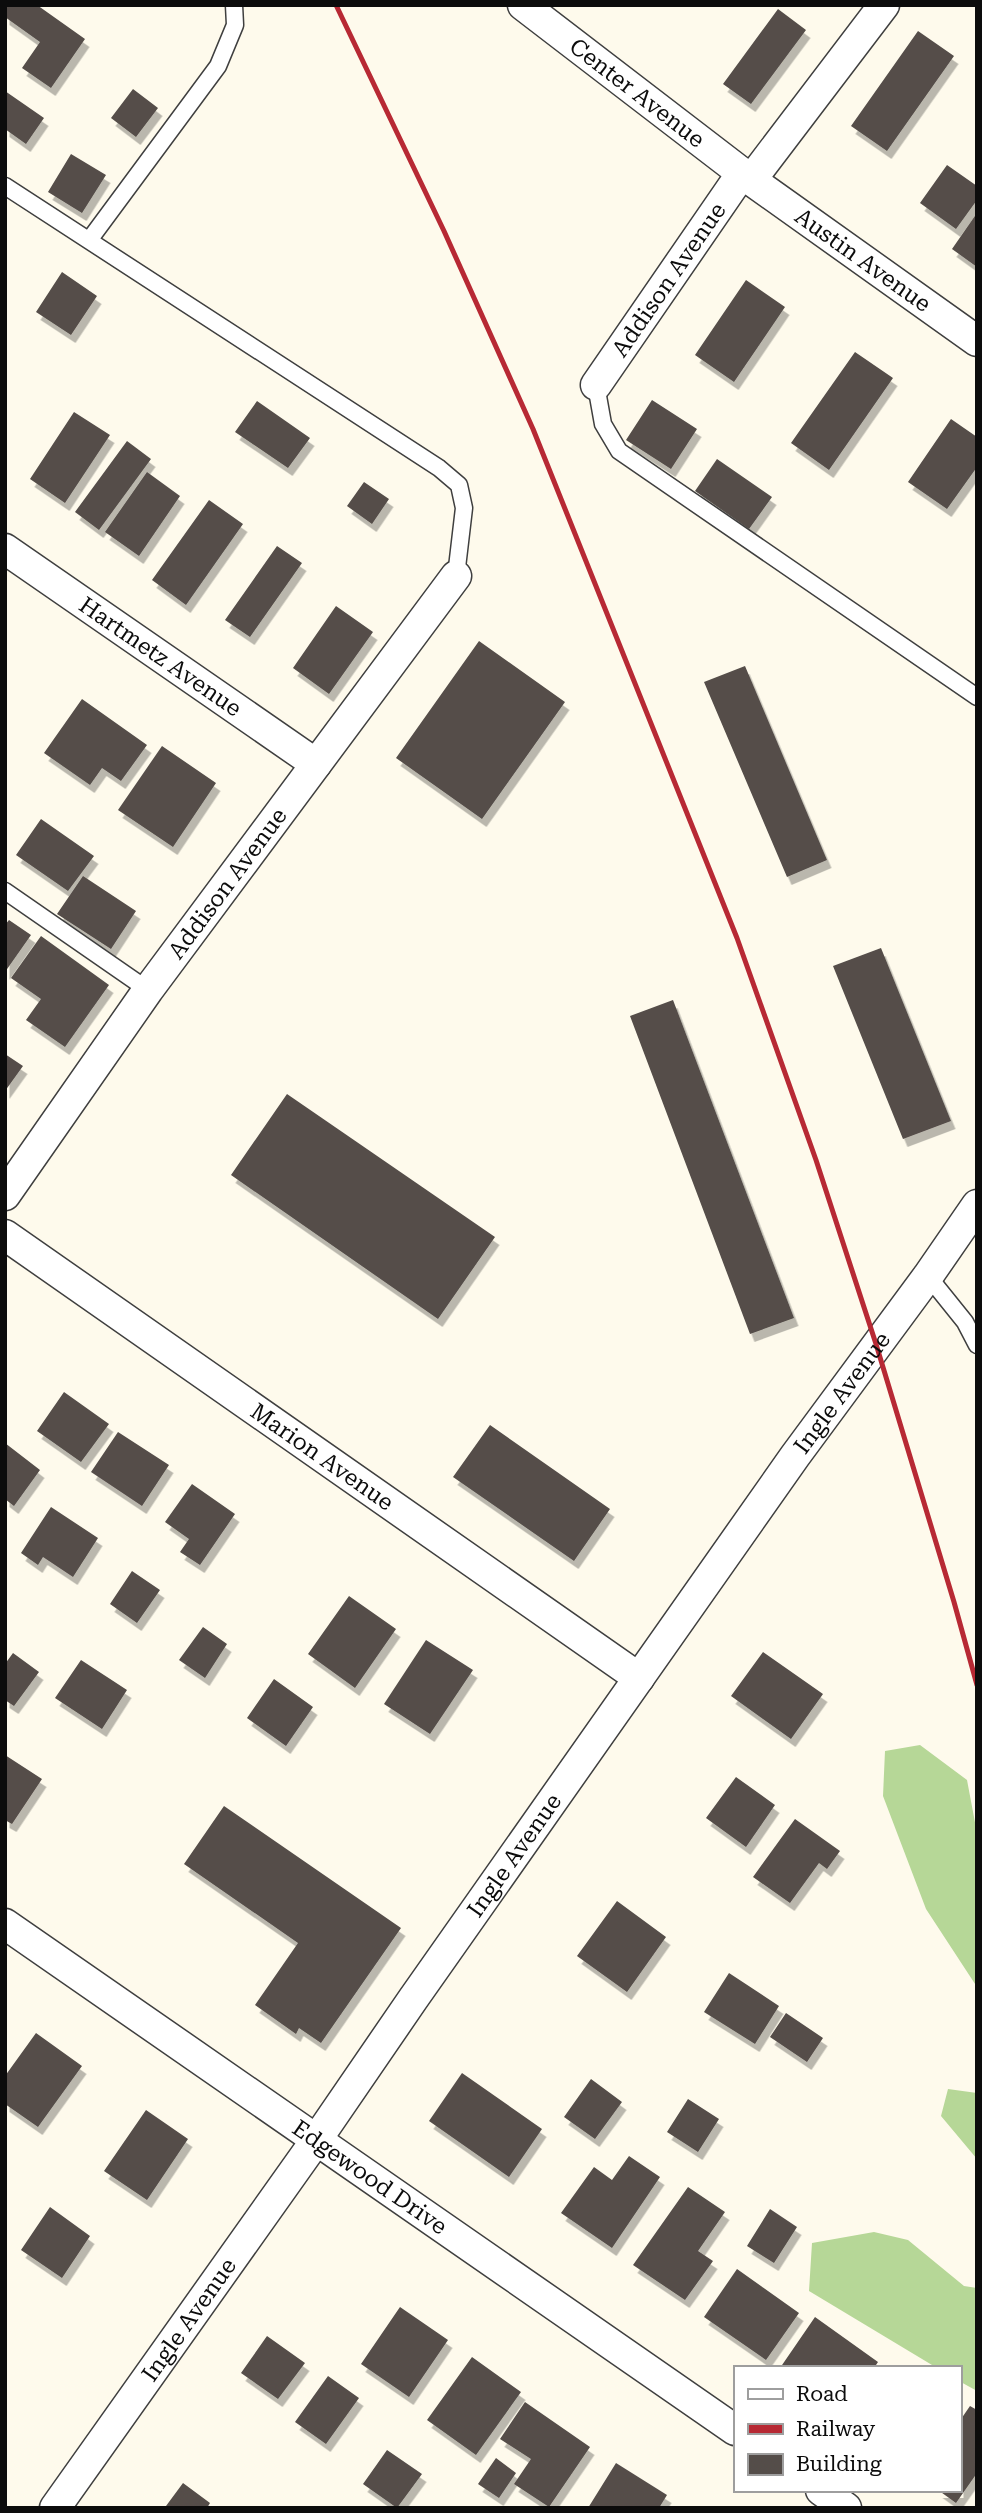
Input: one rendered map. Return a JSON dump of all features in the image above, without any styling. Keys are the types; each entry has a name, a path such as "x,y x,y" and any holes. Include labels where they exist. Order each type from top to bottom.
{"street":[{"name":"Center Avenue","path":"523,5 747,177"},
{"name":"Addison Avenue","path":"596,385 747,177 884,5"},
{"name":"Austin Avenue","path":"747,177 977,341"},
{"name":"Hartmetz Avenue","path":"5,549 316,764"},
{"name":"Addison Avenue","path":"5,1195 148,990 456,576"},
{"name":"Ingle Avenue","path":"55,2508 795,1456 977,1205"},
{"name":"Marion Avenue","path":"5,1235 639,1678"},
{"name":"Edgewood Drive","path":"5,1924 734,2429"},
{"path":"824,2492 846,2508"}],"lane":[{"path":"90,239 218,66 235,25 234,5"},
{"path":"5,186 379,428 439,468 459,485 464,508 456,576"},
{"path":"596,385 603,424 619,451 977,697"},
{"path":"5,891 148,990"},
{"path":"928,1276 965,1322 977,1345"}],"green space":[{"path":"920,1745 967,1780 977,1833 977,1987 926,1909 883,1796 885,1751"},
{"path":"948,2089 977,2093 977,2159 941,2116"},
{"path":"874,2232 908,2240 964,2286 977,2288 977,2391 961,2382 961,2366 934,2366 809,2291 812,2243"}],"building":[{"path":"5,5 37,5 85,39 51,88 22,68 40,42 5,17"},
{"path":"778,9 806,30 751,104 723,84"},
{"path":"918,31 954,56 887,151 851,126"},
{"path":"133,89 158,108 136,137 111,118"},
{"path":"5,91 44,118 26,144 5,129"},
{"path":"71,154 106,175 82,213 48,192"},
{"path":"947,165 977,186 977,200 956,229 920,203"},
{"path":"977,213 977,267 952,249"},
{"path":"62,272 97,296 71,335 36,312"},
{"path":"746,280 785,307 734,382 695,355"},
{"path":"855,352 893,378 829,470 791,443"},
{"path":"652,400 697,429 671,469 626,440"},
{"path":"257,401 310,438 288,468 235,432"},
{"path":"74,412 110,435 65,503 30,479"},
{"path":"951,419 977,437 977,467 947,509 908,482"},
{"path":"127,441 151,459 99,530 75,512"},
{"path":"717,459 772,497 749,529 695,491"},
{"path":"147,472 180,496 139,556 105,532"},
{"path":"364,482 389,499 372,524 347,506"},
{"path":"209,500 243,524 186,605 152,580"},
{"path":"277,546 302,563 250,637 225,620"},
{"path":"336,606 373,632 329,694 293,668"},
{"path":"479,641 565,702 482,819 396,758"},
{"path":"745,666 827,860 787,877 704,682"},
{"path":"82,699 147,745 121,781 102,768 90,785 44,753"},
{"path":"162,746 216,783 173,847 118,810"},
{"path":"41,819 94,856 68,891 16,855"},
{"path":"83,876 136,911 111,949 57,914"},
{"path":"9,920 31,935 5,972 5,925"},
{"path":"41,936 109,985 65,1047 26,1020 41,999 11,978"},
{"path":"881,948 951,1121 903,1139 833,966"},
{"path":"673,1000 794,1318 750,1334 630,1016"},
{"path":"5,1054 23,1066 5,1091"},
{"path":"287,1094 495,1237 438,1319 231,1175"},
{"path":"64,1392 109,1424 81,1462 37,1431"},
{"path":"490,1425 610,1509 574,1561 453,1477"},
{"path":"118,1432 169,1465 142,1506 91,1472"},
{"path":"5,1443 40,1470 14,1506 5,1499"},
{"path":"192,1484 235,1514 200,1565 180,1552 189,1539 165,1522"},
{"path":"51,1507 98,1538 73,1577 43,1557 38,1565 21,1553"},
{"path":"132,1571 160,1590 137,1623 110,1604"},
{"path":"349,1596 396,1629 355,1688 308,1654"},
{"path":"203,1627 227,1644 205,1678 179,1660"},
{"path":"426,1640 473,1670 430,1734 384,1704"},
{"path":"763,1652 823,1694 791,1739 731,1696"},
{"path":"13,1653 39,1672 14,1706 5,1700 5,1664"},
{"path":"81,1660 127,1690 102,1729 55,1698"},
{"path":"274,1679 313,1707 286,1746 247,1718"},
{"path":"5,1755 42,1779 12,1824 5,1820"},
{"path":"736,1777 775,1805 746,1847 706,1818"},
{"path":"224,1806 401,1928 321,2043 299,2028 296,2034 255,2005 298,1943 184,1864"},
{"path":"795,1819 840,1851 827,1869 819,1863 790,1903 753,1877"},
{"path":"617,1901 666,1937 627,1992 577,1956"},
{"path":"729,1973 779,2006 755,2044 704,2012"},
{"path":"786,2013 823,2038 807,2062 770,2037"},
{"path":"36,2033 82,2066 38,2127 5,2104 5,2076"},
{"path":"462,2073 542,2129 509,2177 429,2121"},
{"path":"591,2079 622,2102 595,2139 564,2117"},
{"path":"688,2099 719,2119 698,2152 667,2132"},
{"path":"146,2110 188,2139 147,2200 104,2171"},
{"path":"629,2156 660,2177 612,2248 561,2213 594,2167 612,2180"},
{"path":"688,2187 725,2212 698,2251 713,2261 685,2300 633,2265"},
{"path":"50,2207 90,2236 62,2278 21,2250"},
{"path":"770,2209 797,2227 774,2263 747,2246"},
{"path":"737,2269 799,2313 766,2360 704,2317"},
{"path":"400,2307 448,2340 409,2397 361,2364"},
{"path":"815,2317 878,2362 875,2366 781,2366"},
{"path":"267,2336 305,2363 278,2399 241,2373"},
{"path":"472,2357 521,2392 476,2455 427,2420"},
{"path":"328,2376 359,2398 326,2444 295,2422"},
{"path":"525,2402 590,2447 549,2507 514,2484 531,2459 500,2439"},
{"path":"970,2406 977,2410 977,2473 956,2503 941,2492 961,2492 961,2419"},
{"path":"387,2450 422,2474 397,2508 363,2484"},
{"path":"496,2458 516,2473 499,2498 478,2484"},
{"path":"616,2463 667,2495 659,2508 588,2508"},
{"path":"183,2483 210,2503 207,2508 166,2506"}],"railway":[{"path":"336,5 444,231 533,429 737,938 816,1160 876,1344 977,1685"}]}
